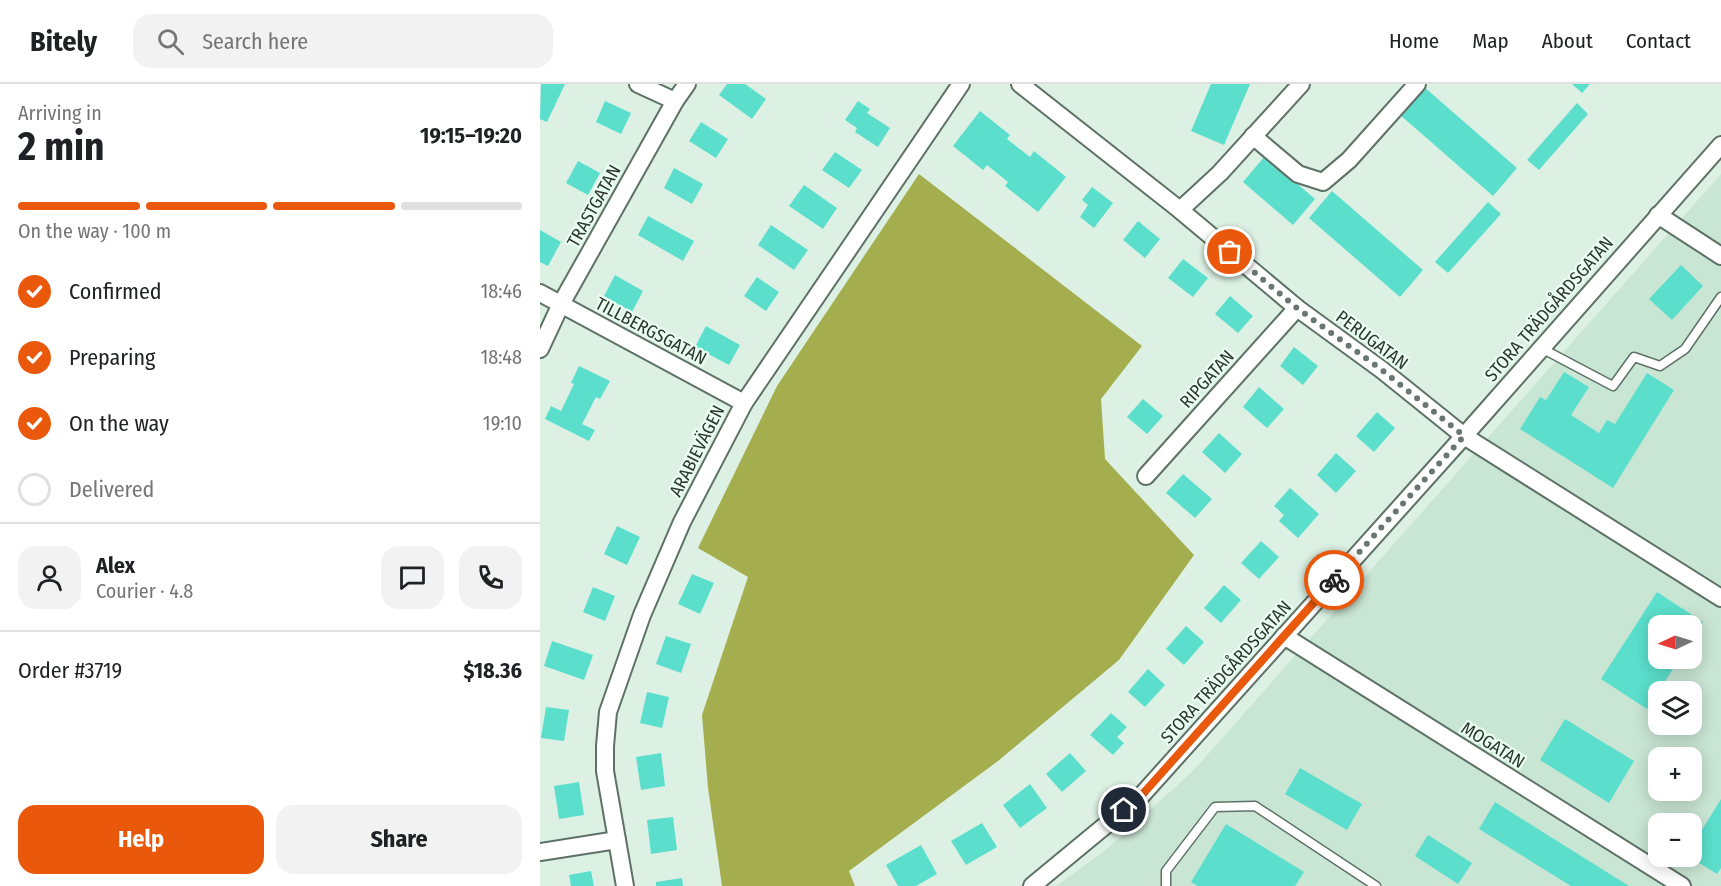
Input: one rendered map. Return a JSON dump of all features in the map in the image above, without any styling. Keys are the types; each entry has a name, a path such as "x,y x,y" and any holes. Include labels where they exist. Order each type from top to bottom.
{"street":[{"path":"638,84 675,101"},
{"name":"TRASTGATAN","path":"540,349 561,304 675,101 687,84"},
{"name":"ARABIEVÄGEN","path":"625,886 605,771 605,746 608,712 642,615 682,522 744,403 961,84"},
{"name":"PERUGATAN","path":"1020,84 1180,210 1297,308 1382,370 1464,436 1721,598"},
{"path":"1180,210 1220,173 1301,84"},
{"path":"1253,136 1298,174 1323,182 1349,160 1417,84"},
{"name":"STORA TRÄDGÅRDSGATAN","path":"1032,886 1141,796 1721,145"},
{"path":"1658,215 1721,256"},
{"name":"TILLBERGSGATAN","path":"540,293 744,403"},
{"name":"RIPGATAN","path":"1146,476 1297,308"},
{"name":"MOGATAN","path":"1284,636 1682,886"},
{"path":"540,852 617,840"}],"lane":[{"path":"1541,348 1612,386 1634,357 1660,366 1685,349 1721,297"},
{"path":"1166,886 1166,871 1215,807 1255,806 1376,886"}],"shaded area":[{"path":"1721,174 1721,886 1056,886 1106,850 1194,770"}],"green space":[{"path":"919,174 1142,346 1101,399 1105,459 1194,555 1119,660 998,761 849,871 855,886 722,886 708,788 702,715 748,577 698,548 777,386"}],"building":[{"path":"541,84 565,84 547,122 540,119"},
{"path":"727,84 745,84 766,99 752,119 719,95"},
{"path":"1211,84 1250,84 1224,145 1191,131"},
{"path":"1572,84 1590,84 1582,93"},
{"path":"1423,86 1517,168 1493,196 1399,114"},
{"path":"605,101 631,113 621,134 596,122"},
{"path":"858,101 870,109 867,113 890,128 878,147 855,132 857,128 845,120"},
{"path":"1577,103 1588,114 1539,170 1527,160"},
{"path":"980,111 1010,135 1007,139 1030,157 1034,151 1066,177 1038,212 1005,186 1008,182 987,165 983,170 953,146"},
{"path":"701,122 728,139 716,158 689,141"},
{"path":"835,152 862,170 849,188 822,170"},
{"path":"1265,156 1315,199 1293,225 1243,182"},
{"path":"578,161 600,173 588,195 566,183"},
{"path":"674,168 703,184 692,204 664,188"},
{"path":"804,185 837,208 823,229 789,206"},
{"path":"1092,187 1113,203 1094,228 1080,217 1088,205 1082,200"},
{"path":"1332,191 1423,270 1400,297 1309,218"},
{"path":"1488,202 1501,214 1448,273 1435,262"},
{"path":"648,216 694,241 683,261 638,235"},
{"path":"1138,221 1160,239 1145,258 1123,240"},
{"path":"771,225 808,250 794,270 758,245"},
{"path":"540,230 561,242 548,266 540,262"},
{"path":"1183,259 1208,278 1193,297 1168,278"},
{"path":"1681,265 1703,286 1672,320 1649,299"},
{"path":"615,275 643,291 632,312 604,296"},
{"path":"757,277 779,292 766,311 744,296"},
{"path":"1230,296 1253,316 1238,333 1215,314"},
{"path":"706,326 740,345 729,365 695,347"},
{"path":"1294,347 1318,366 1303,385 1280,366"},
{"path":"579,366 610,381 600,399 596,397 582,424 595,430 589,441 545,419 551,406 561,411 574,384 571,383"},
{"path":"1564,372 1589,387 1571,415 1599,433 1607,420 1615,424 1647,373 1674,390 1613,488 1520,429 1540,397 1546,400"},
{"path":"1259,387 1284,409 1267,428 1243,407"},
{"path":"1143,399 1163,416 1147,434 1127,417"},
{"path":"1377,412 1395,428 1374,452 1356,436"},
{"path":"1219,433 1242,454 1225,473 1202,452"},
{"path":"1336,453 1356,471 1336,493 1317,475"},
{"path":"1183,474 1212,499 1195,518 1166,493"},
{"path":"1290,488 1319,514 1298,538 1279,521 1284,515 1274,506"},
{"path":"617,526 640,537 627,565 604,554"},
{"path":"1261,541 1279,557 1259,579 1241,563"},
{"path":"692,574 714,583 700,614 678,604"},
{"path":"1224,585 1241,600 1221,623 1204,608"},
{"path":"593,587 615,596 605,621 583,612"},
{"path":"1657,592 1692,615 1648,615 1648,669 1673,669 1665,681 1648,681 1647,709 1601,679"},
{"path":"1186,626 1204,642 1184,665 1166,649"},
{"path":"666,636 691,644 681,673 656,664"},
{"path":"552,641 593,655 584,680 544,666"},
{"path":"1148,669 1165,685 1145,707 1128,692"},
{"path":"647,692 669,697 662,728 640,723"},
{"path":"546,707 569,710 564,741 541,738"},
{"path":"1111,713 1127,727 1117,737 1124,743 1113,755 1090,735"},
{"path":"1565,719 1634,761 1609,803 1540,760"},
{"path":"661,753 665,786 641,790 636,757"},
{"path":"1070,753 1086,771 1062,792 1046,774"},
{"path":"1300,768 1362,804 1347,830 1285,794"},
{"path":"579,782 584,815 559,819 554,786"},
{"path":"1030,784 1047,808 1020,828 1003,805"},
{"path":"1721,799 1721,868 1717,874 1702,865 1702,830"},
{"path":"1495,802 1629,886 1571,886 1479,829"},
{"path":"673,817 677,850 651,854 647,820"},
{"path":"982,823 997,847 966,865 951,841"},
{"path":"1226,824 1304,872 1295,886 1198,886 1191,882"},
{"path":"1428,835 1472,863 1458,884 1415,856"},
{"path":"921,845 937,874 916,886 898,886 886,865"},
{"path":"591,871 594,886 571,886 569,875"},
{"path":"682,878 683,886 656,886 656,882"}],"way so far":[{"path":"1230,252 1297,308 1382,370 1464,436 1334,580"}],"route":[{"path":"1124,810 1141,796 1334,580"}]}
